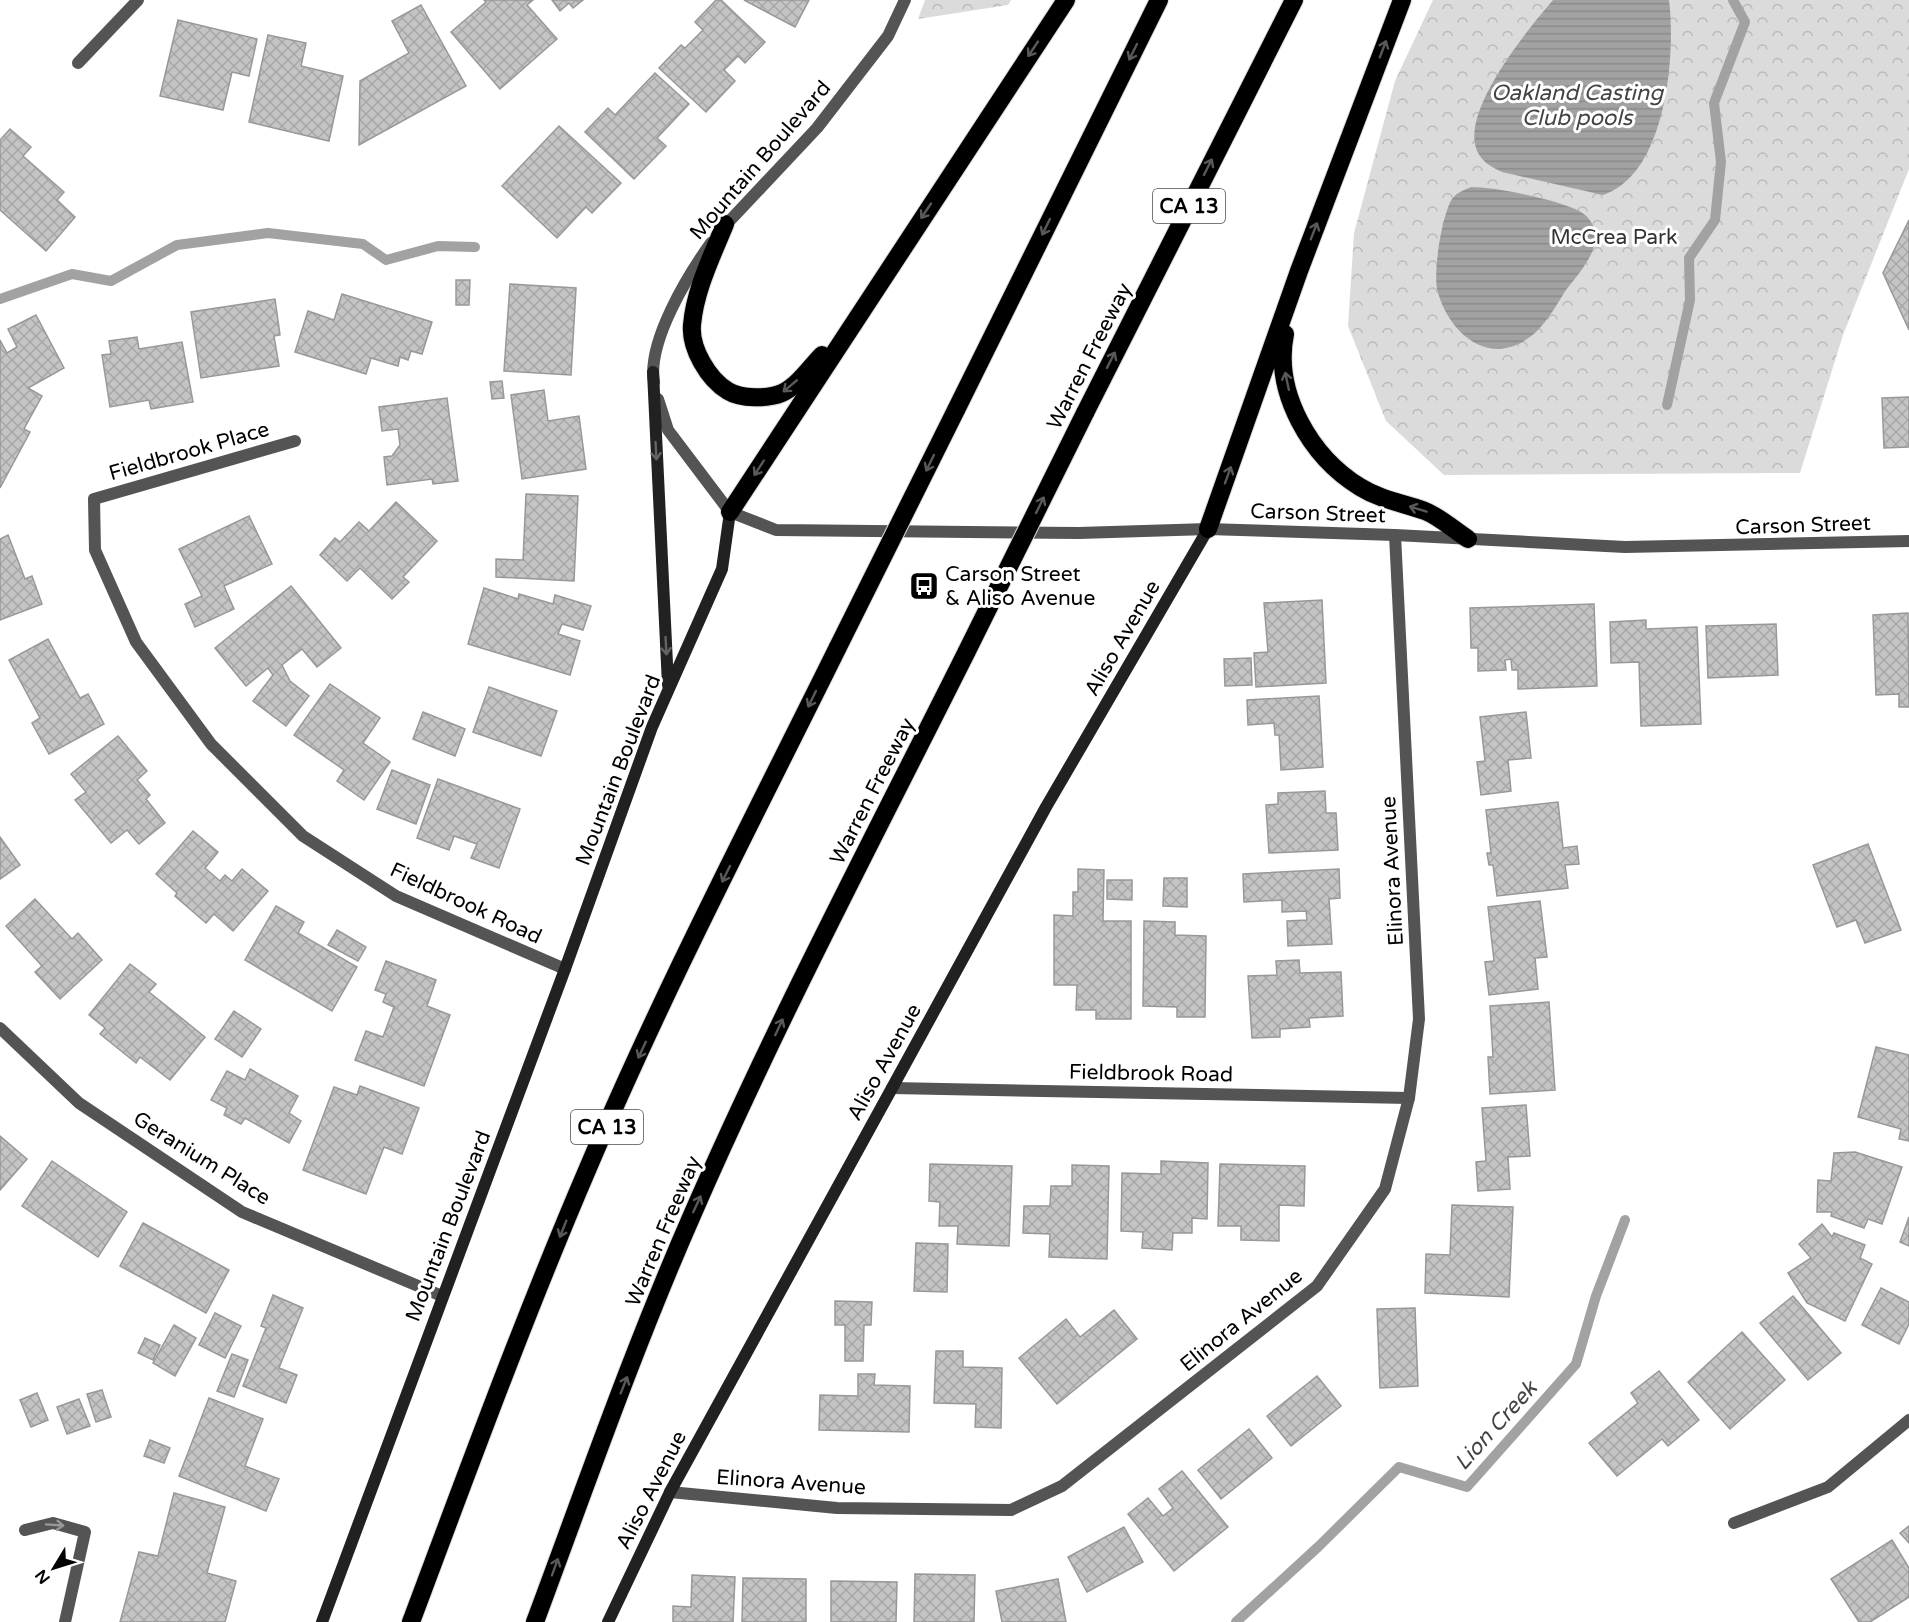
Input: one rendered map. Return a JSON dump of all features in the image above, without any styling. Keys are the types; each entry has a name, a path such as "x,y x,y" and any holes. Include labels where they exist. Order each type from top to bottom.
{"highway":[{"path":"730,512 847,330 1066,0"},
{"name":"CA 13","path":"411,1622 493,1405 588,1167 687,952 1160,0"},
{"name":"Warren Freeway","path":"535,1622 603,1438 692,1214 790,1006 1085,413 1294,0"},
{"path":"1208,530 1299,271 1402,0"},
{"path":"725,224 704,276 692,327 701,359 709,373 728,392 749,397 783,393 847,330"},
{"path":"1299,271 1282,351 1286,382 1295,412 1312,442 1334,468 1361,488 1389,501 1426,512 1468,539"}],"main road":[{"path":"653,372 668,690"},
{"name":"Mountain Boulevard","path":"322,1622 565,969 652,727 722,569 730,512"},
{"name":"Aliso Avenue","path":"608,1622 670,1492 1046,807 1208,530"}],"street":[{"path":"78,63 138,0"},
{"name":"Mountain Boulevard","path":"730,512 668,430 659,409 653,372 662,332 677,298 725,224 817,128 888,36 905,0"},
{"name":"Fieldbrook Place","path":"94,499 295,441"},
{"name":"Fieldbrook Road","path":"94,499 95,550 136,642 211,744 303,836 396,896 565,969"},
{"name":"Carson Street","path":"730,512 776,530 1079,533 1208,530 1395,535 1625,547 1909,541"},
{"name":"Elinora Avenue","path":"670,1492 837,1508 1011,1510 1062,1486 1317,1286 1385,1189 1409,1098 1419,1019 1395,535"},
{"name":"Geranium Place","path":"0,1028 79,1103 242,1212 442,1296"},
{"name":"Fieldbrook Road","path":"892,1088 1409,1098"},
{"path":"1734,1523 1828,1487 1909,1420"},
{"path":"25,1530 53,1523 85,1532 65,1622"}],"green space":[{"path":"925,0 1011,0 1008,5 918,19"},
{"name":"McCrea Park","path":"1433,0 1909,0 1909,169 1843,335 1800,473 1444,475 1386,421 1348,326 1354,233 1395,81"}],"water":[{"name":"Oakland Casting Club pools","path":"1553,0 1669,0 1671,24 1668,81 1653,139 1641,164 1624,183 1603,195 1502,172 1482,159 1474,140 1477,120 1497,75"},
{"name":"Oakland Casting Club pools","path":"1471,187 1528,195 1571,207 1588,217 1595,231 1592,252 1545,322 1521,342 1506,348 1491,348 1477,344 1464,336 1453,324 1436,284 1439,245 1448,207 1454,197"}],"building":[{"path":"484,0 533,0 527,5 557,39 500,89 451,32 486,2"},
{"path":"552,0 583,0 573,8 569,3 560,11"},
{"path":"716,0 721,0 765,42 745,63 738,56 724,70 735,81 706,112 659,68 681,45 685,48 703,30 695,22"},
{"path":"744,0 809,0 795,27"},
{"path":"421,5 466,86 359,145 360,81 409,53 392,21"},
{"path":"178,20 257,39 249,76 232,72 223,110 160,96"},
{"path":"268,35 306,43 301,66 343,76 329,141 249,122"},
{"path":"655,73 689,104 657,138 666,146 634,179 585,132 608,108 615,115"},
{"path":"559,126 621,183 592,213 586,207 557,238 502,186"},
{"path":"10,129 31,147 23,156 64,192 57,200 75,217 46,251 0,210 0,140"},
{"path":"1909,220 1909,330 1883,273"},
{"path":"456,280 470,280 469,305 456,305"},
{"path":"510,284 576,288 571,375 504,371"},
{"path":"342,294 432,322 422,354 411,351 408,360 400,357 398,366 371,358 366,374 295,352 308,311 334,320"},
{"path":"275,299 280,335 274,336 279,366 201,378 191,312"},
{"path":"36,315 64,368 28,388 42,396 24,429 30,432 0,488 0,340 7,353 17,347 8,329"},
{"path":"137,337 139,349 182,342 193,402 151,409 149,400 110,407 102,355 111,354 109,341"},
{"path":"502,381 504,398 492,399 490,382"},
{"path":"544,390 548,421 579,416 586,469 522,479 511,395"},
{"path":"1909,397 1909,447 1884,448 1882,398"},
{"path":"447,398 458,481 433,484 432,479 387,485 384,457 392,456 400,445 398,429 382,431 379,407"},
{"path":"526,494 578,496 574,581 496,577 496,559 523,560"},
{"path":"396,502 437,541 403,577 409,582 392,599 360,568 347,581 320,555 335,538 340,542 359,522 369,531"},
{"path":"249,516 272,564 224,586 234,609 195,627 185,604 202,596 179,549"},
{"path":"8,535 25,579 32,576 42,604 0,620 0,539"},
{"path":"291,586 341,648 317,667 302,649 282,665 290,681 309,696 286,726 253,701 273,675 268,668 246,686 215,648"},
{"path":"484,588 518,599 519,594 553,604 555,595 591,606 583,630 562,624 558,634 580,641 570,675 468,644"},
{"path":"1322,600 1326,683 1256,687 1254,653 1268,652 1264,603"},
{"path":"1594,604 1597,686 1518,689 1518,670 1512,670 1511,659 1505,660 1506,670 1478,671 1478,648 1471,648 1470,608"},
{"path":"1908,613 1909,707 1899,707 1899,694 1876,695 1873,615"},
{"path":"1646,620 1646,629 1697,627 1701,724 1641,726 1639,662 1611,663 1610,622"},
{"path":"1776,624 1778,675 1708,678 1706,626"},
{"path":"48,639 80,698 88,694 104,724 49,754 32,723 40,718 9,660"},
{"path":"1251,658 1252,685 1225,686 1224,659"},
{"path":"330,684 380,718 363,743 390,762 364,800 337,781 344,770 294,735"},
{"path":"489,687 557,711 541,756 473,732"},
{"path":"1319,696 1323,767 1281,770 1279,735 1275,735 1274,723 1248,725 1247,700"},
{"path":"423,712 465,729 455,756 413,739"},
{"path":"1526,712 1531,758 1508,760 1511,791 1481,795 1477,762 1485,761 1480,717"},
{"path":"118,736 147,771 137,780 150,795 146,799 165,823 139,844 127,830 111,843 75,800 86,792 71,774"},
{"path":"392,770 430,785 416,824 377,809"},
{"path":"438,779 520,809 499,868 471,858 477,844 454,836 449,850 417,838"},
{"path":"1325,791 1326,813 1336,813 1338,850 1269,853 1266,805 1278,804 1278,793"},
{"path":"1558,802 1563,848 1577,846 1579,864 1565,865 1568,888 1497,896 1493,865 1489,865 1487,853 1491,853 1486,810"},
{"path":"193,831 218,852 205,868 220,881 225,875 232,881 242,869 268,891 233,931 214,914 206,923 175,896 177,893 156,874"},
{"path":"0,837 20,865 0,879"},
{"path":"1868,844 1901,930 1865,943 1856,920 1837,927 1813,865"},
{"path":"1078,869 1104,870 1103,921 1131,921 1131,1019 1096,1019 1096,1010 1076,1010 1077,985 1054,985 1054,915 1073,916 1073,892 1078,892"},
{"path":"1339,869 1340,898 1329,899 1332,944 1288,946 1287,921 1307,920 1306,911 1282,912 1282,900 1244,902 1243,874"},
{"path":"1164,878 1187,878 1187,907 1163,906"},
{"path":"1107,880 1132,880 1132,900 1107,899"},
{"path":"35,899 72,939 78,933 102,960 60,999 35,972 42,966 6,926"},
{"path":"1540,901 1547,957 1535,958 1538,989 1489,995 1485,962 1494,961 1488,907"},
{"path":"276,906 304,922 298,933 357,967 332,1011 245,960"},
{"path":"1144,921 1175,922 1175,935 1206,936 1205,1017 1177,1017 1177,1007 1143,1006"},
{"path":"337,930 366,947 358,961 328,945"},
{"path":"1299,960 1300,973 1341,972 1343,1016 1309,1018 1310,1027 1280,1029 1280,1037 1252,1038 1248,976 1277,975 1276,961"},
{"path":"386,961 436,980 427,1006 450,1015 424,1086 355,1060 366,1031 383,1037 394,1007 383,1002 386,994 375,990"},
{"path":"130,964 156,984 149,992 205,1037 170,1080 140,1057 136,1063 100,1034 105,1028 89,1015"},
{"path":"1549,1002 1555,1090 1490,1094 1488,1057 1493,1057 1490,1006"},
{"path":"234,1011 261,1029 242,1057 215,1039"},
{"path":"1876,1047 1909,1055 1909,1141 1899,1139 1901,1129 1858,1117"},
{"path":"250,1069 298,1096 289,1113 301,1121 289,1143 245,1118 241,1124 224,1115 227,1108 211,1100 227,1071 245,1080"},
{"path":"360,1086 419,1108 402,1154 384,1147 366,1194 303,1170 334,1087 357,1095"},
{"path":"1526,1105 1530,1156 1508,1157 1510,1189 1478,1191 1476,1162 1486,1161 1482,1108"},
{"path":"0,1136 27,1159 0,1190"},
{"path":"1855,1152 1902,1167 1882,1224 1868,1219 1864,1228 1831,1216 1832,1212 1817,1212 1818,1180 1831,1181 1834,1153"},
{"path":"52,1161 127,1212 98,1257 22,1206"},
{"path":"1161,1161 1208,1163 1207,1219 1192,1218 1192,1233 1173,1233 1172,1250 1142,1248 1143,1232 1121,1231 1122,1173 1161,1174"},
{"path":"930,1164 1012,1166 1009,1246 957,1244 958,1226 939,1226 940,1202 929,1201"},
{"path":"1220,1164 1305,1166 1304,1206 1279,1205 1279,1241 1241,1240 1241,1226 1218,1226"},
{"path":"1072,1165 1109,1166 1107,1259 1049,1257 1050,1234 1023,1233 1024,1206 1050,1206 1051,1186 1072,1186"},
{"path":"1452,1205 1513,1207 1509,1297 1425,1293 1426,1254 1450,1255"},
{"path":"1909,1217 1909,1246 1900,1242"},
{"path":"143,1223 229,1270 206,1313 120,1266"},
{"path":"1822,1224 1832,1237 1834,1233 1865,1245 1860,1258 1872,1264 1845,1321 1807,1303 1788,1273 1811,1258 1799,1244"},
{"path":"916,1243 948,1244 947,1292 914,1291"},
{"path":"1881,1288 1909,1302 1909,1324 1899,1344 1862,1325"},
{"path":"273,1295 303,1308 279,1368 297,1375 286,1403 243,1386 266,1328 261,1326"},
{"path":"1793,1296 1841,1353 1808,1380 1760,1323"},
{"path":"835,1301 872,1302 871,1325 864,1325 863,1361 845,1361 845,1325 835,1325"},
{"path":"1415,1308 1418,1386 1380,1388 1377,1309"},
{"path":"1114,1310 1137,1339 1057,1404 1019,1358 1066,1319 1080,1337"},
{"path":"215,1313 241,1326 225,1358 199,1345"},
{"path":"174,1325 196,1338 175,1376 153,1363"},
{"path":"1742,1332 1785,1380 1730,1429 1688,1382"},
{"path":"145,1338 160,1345 153,1360 138,1353"},
{"path":"936,1351 963,1351 963,1367 1002,1368 1001,1428 975,1427 976,1404 934,1403"},
{"path":"232,1354 248,1360 234,1397 217,1391"},
{"path":"1659,1371 1699,1420 1668,1446 1662,1439 1617,1476 1589,1443 1638,1403 1631,1393"},
{"path":"858,1374 875,1374 874,1385 910,1386 909,1432 819,1430 820,1395 858,1396"},
{"path":"1317,1376 1341,1406 1291,1446 1267,1416"},
{"path":"102,1390 111,1417 96,1422 87,1394"},
{"path":"37,1393 48,1420 31,1427 20,1400"},
{"path":"209,1398 263,1419 245,1466 279,1479 266,1511 179,1476"},
{"path":"79,1399 90,1426 67,1434 57,1407"},
{"path":"1249,1429 1272,1458 1221,1499 1198,1470"},
{"path":"150,1440 170,1448 164,1463 144,1456"},
{"path":"1182,1471 1228,1527 1174,1571 1128,1514 1148,1498 1163,1516 1173,1508 1159,1489"},
{"path":"174,1493 225,1507 207,1573 236,1581 225,1622 120,1622 139,1552 158,1556"},
{"path":"1909,1526 1909,1543 1900,1533"},
{"path":"1124,1527 1143,1562 1087,1592 1068,1557"},
{"path":"1892,1540 1909,1568 1909,1597 1870,1622 1859,1622 1831,1579"},
{"path":"915,1574 975,1575 974,1622 914,1622"},
{"path":"692,1575 735,1577 733,1622 673,1622 673,1606 691,1607"},
{"path":"743,1578 806,1579 806,1622 742,1622"},
{"path":"1058,1579 1066,1622 1002,1622 996,1591"},
{"path":"831,1581 897,1582 896,1622 831,1622"}],"waterway":[{"name":"Lion Creek","path":"1667,405 1690,300 1689,258 1715,220 1721,162 1714,103 1745,22 1733,0"},
{"path":"0,299 72,274 111,281 177,245 268,233 363,244 386,260 438,246 475,247"},
{"name":"Lion Creek","path":"1236,1622 1318,1547 1399,1467 1467,1487 1576,1364 1596,1296 1625,1220"}],"place":[{"name":"Carson Street & Aliso Avenue","path":"924,586"}]}
